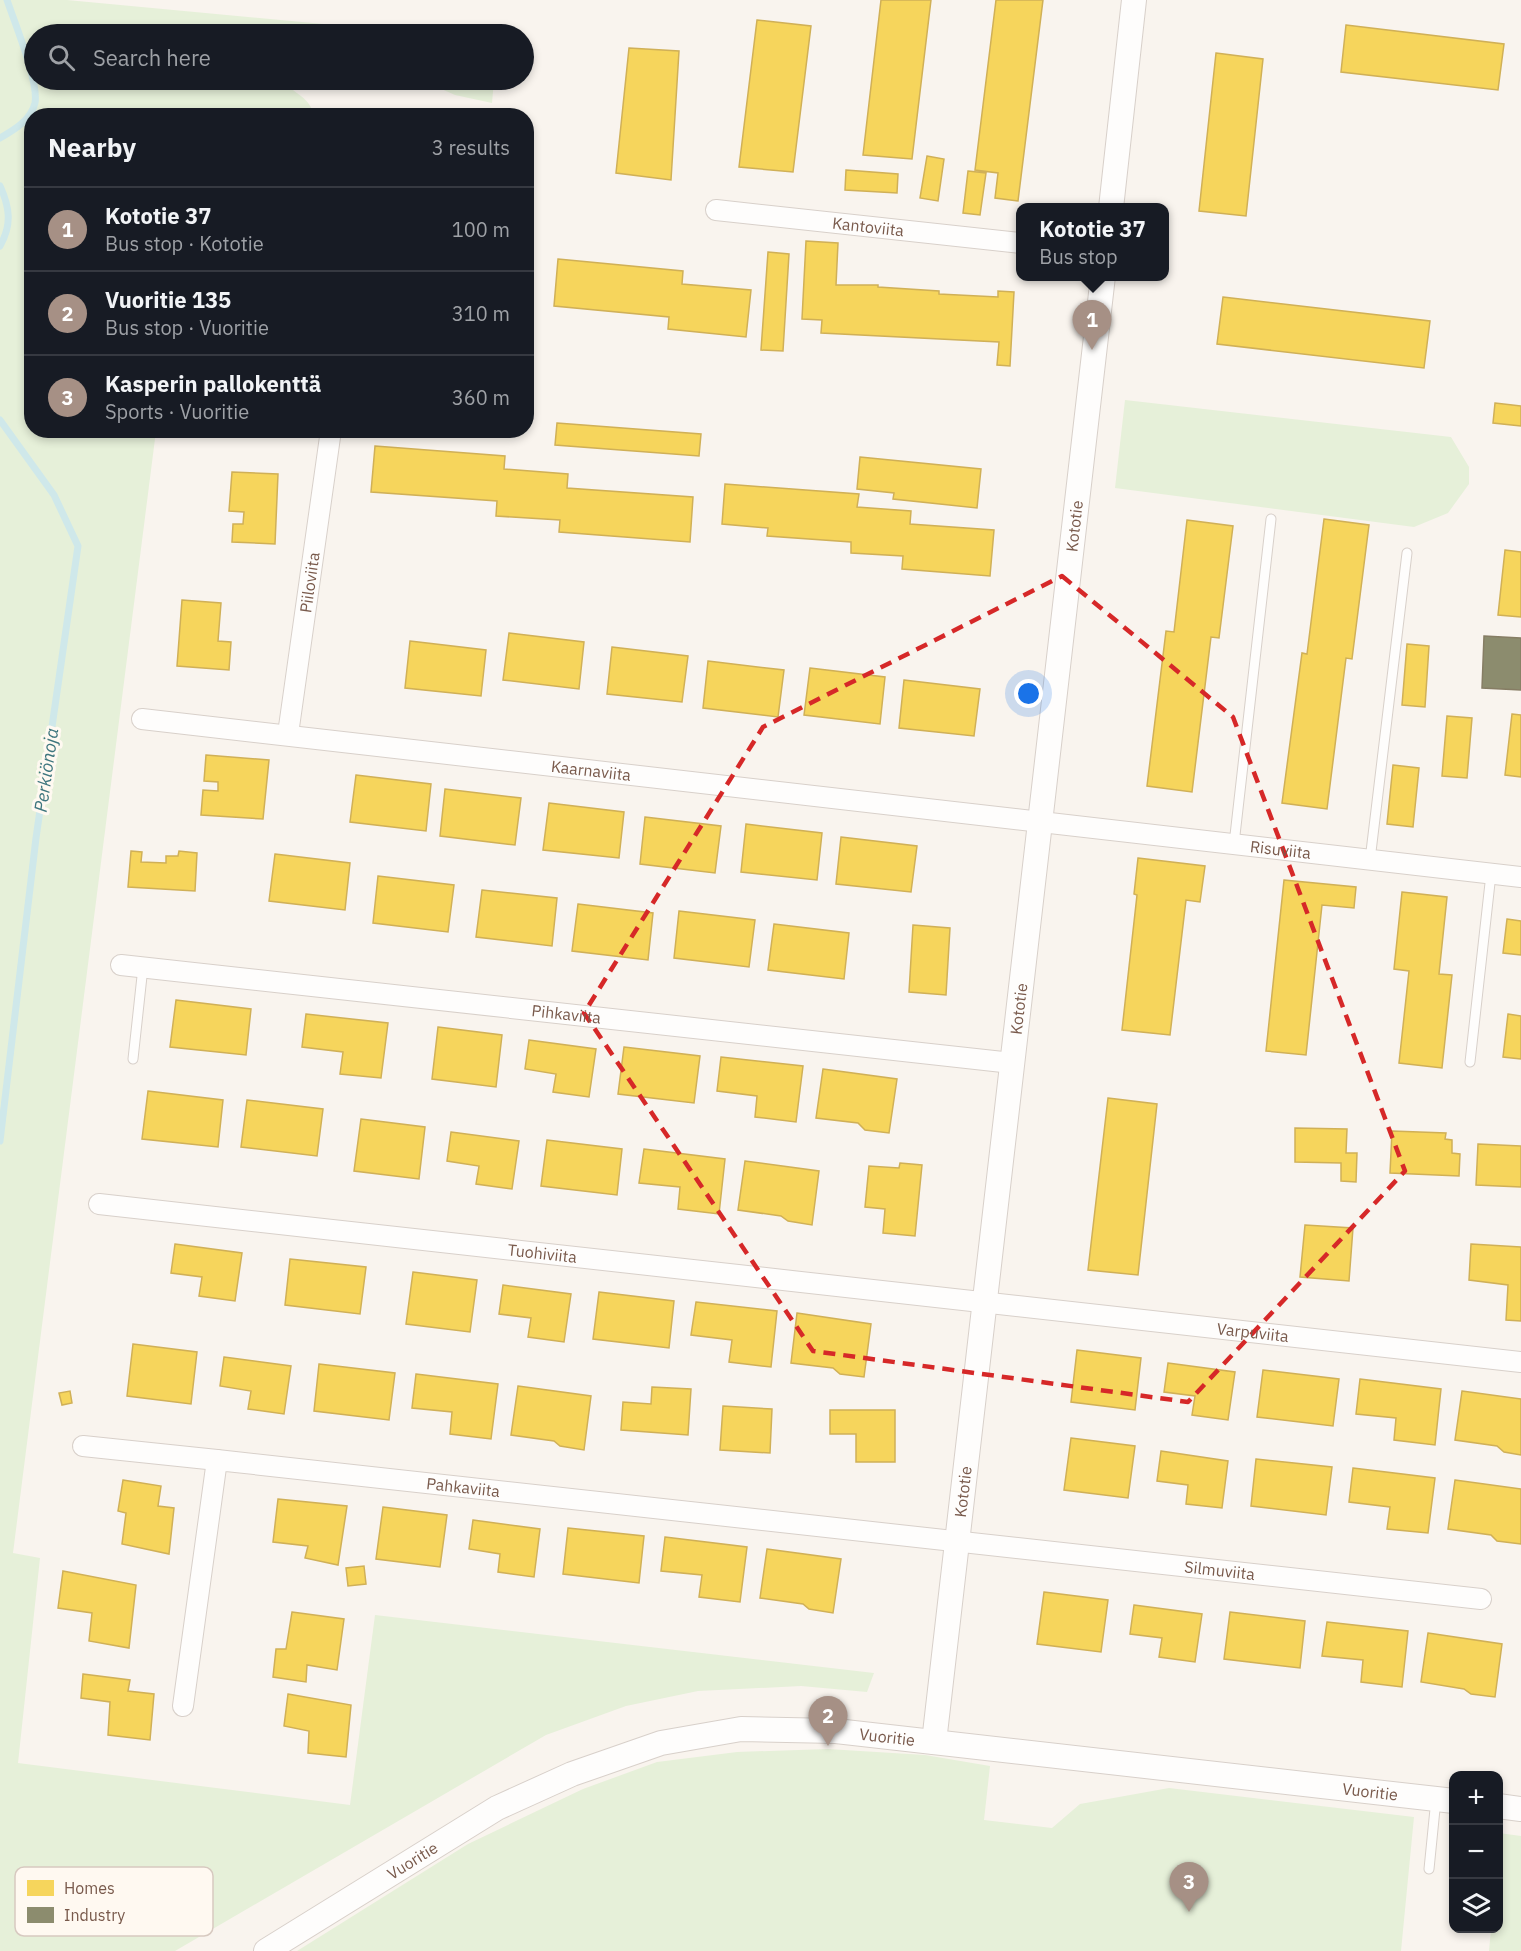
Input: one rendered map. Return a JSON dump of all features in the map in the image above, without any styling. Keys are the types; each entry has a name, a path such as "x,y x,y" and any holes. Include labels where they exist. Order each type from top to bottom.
{"street":[{"path":"1111,203 1134,0"},
{"name":"Kantoviita","path":"716,210 1016,243"},
{"name":"Kototie","path":"934,1742 1102,281"},
{"name":"Piiloviita","path":"288,734 330,438"},
{"name":"Kaarnaviita","path":"142,719 1040,822"},
{"name":"Risuviita","path":"1040,822 1521,877"},
{"name":"Pihkaviita","path":"121,965 1012,1063"},
{"name":"Tuohiviita","path":"99,1204 985,1303"},
{"name":"Varpuviita","path":"985,1303 1521,1362"},
{"name":"Pahkaviita","path":"83,1446 957,1542"},
{"path":"183,1706 217,1460"},
{"name":"Silmuviita","path":"957,1542 1481,1599"},
{"name":"Vuoritie","path":"266,1951 497,1808 572,1774 661,1743 741,1729 836,1731 1445,1800"},
{"path":"1503,1807 1521,1809"}],"lane":[{"path":"1234,844 1271,519"},
{"path":"1370,860 1407,554"},
{"path":"1470,1062 1491,874"},
{"path":"133,1059 143,967"},
{"path":"1429,1869 1445,1800"}],"highlighted area":[{"path":"1062,576 1233,717 1405,1171 1188,1402 813,1351 584,1013 763,727"}],"green space":[{"path":"0,0 67,0 323,24 24,24 24,90 293,90 311,108 24,108 24,438 155,438 13,1553 40,1558 18,1763 350,1805 375,1615 874,1673 867,1692 801,1686 698,1691 626,1706 546,1735 213,1929 213,1867 15,1867 15,1936 201,1936 175,1951 0,1951"},
{"path":"444,90 493,90 492,103 455,95"},
{"path":"1125,400 1451,437 1469,467 1469,484 1448,513 1414,527 1115,488"},
{"path":"828,1749 925,1755 990,1766 984,1820 1052,1828 1080,1804 1169,1788 1414,1817 1401,1951 297,1951 468,1844 583,1789 657,1762 737,1752"},
{"path":"1503,1834 1521,1836 1521,1951 1489,1951 1491,1933 1503,1933"}],"building: Homes":[{"path":"881,0 931,0 912,159 863,155"},
{"path":"996,0 1043,0 1018,201 995,198 998,173 975,170"},
{"path":"757,20 811,26 793,172 739,167"},
{"path":"1346,25 1504,44 1498,90 1341,72"},
{"path":"629,48 679,51 671,180 616,173"},
{"path":"1216,53 1263,59 1246,216 1199,211"},
{"path":"927,156 944,159 938,201 920,198"},
{"path":"846,170 898,174 897,193 845,190"},
{"path":"968,171 986,173 980,215 963,213"},
{"path":"806,241 838,243 836,285 878,285 878,287 939,291 939,294 998,297 998,291 1014,292 1010,366 997,365 999,342 821,333 822,320 802,319"},
{"path":"768,252 789,254 783,351 761,350"},
{"path":"558,259 683,271 682,284 751,290 746,337 668,329 669,317 554,306"},
{"path":"1223,297 1430,321 1424,368 1217,344"},
{"path":"1495,403 1521,406 1521,426 1493,423"},
{"path":"557,423 701,434 699,456 555,445"},
{"path":"375,446 505,456 504,469 568,474 567,488 693,497 690,542 559,532 560,520 496,516 497,501 371,492"},
{"path":"860,457 981,469 977,508 893,499 894,493 857,489"},
{"path":"232,472 278,474 275,544 232,542 233,524 243,524 244,512 229,511"},
{"path":"725,484 859,494 857,507 911,511 910,524 994,530 990,576 902,569 903,556 851,553 851,542 767,536 768,528 722,524"},
{"path":"1324,519 1369,525 1352,659 1346,658 1327,809 1282,803 1302,653 1307,654"},
{"path":"1187,520 1233,526 1219,638 1211,637 1192,792 1147,786 1166,631 1174,632"},
{"path":"1505,550 1521,552 1521,617 1498,615"},
{"path":"182,600 221,603 218,641 231,642 229,670 177,666"},
{"path":"509,633 584,642 579,689 503,680"},
{"path":"410,641 486,650 481,696 405,688"},
{"path":"1407,644 1429,646 1425,707 1402,705"},
{"path":"612,647 688,656 682,702 607,694"},
{"path":"708,661 784,670 778,717 703,708"},
{"path":"810,668 885,677 880,724 804,715"},
{"path":"904,680 980,689 974,736 899,728"},
{"path":"1512,714 1521,715 1521,777 1505,775"},
{"path":"1447,716 1472,718 1467,778 1442,776"},
{"path":"206,755 269,760 263,819 201,815 203,790 218,791 218,782 204,781"},
{"path":"1393,765 1419,768 1413,827 1387,824"},
{"path":"356,775 431,784 426,831 350,822"},
{"path":"445,789 521,798 515,845 440,836"},
{"path":"549,803 624,812 619,858 543,850"},
{"path":"645,817 721,826 715,873 640,864"},
{"path":"746,824 822,833 817,880 741,872"},
{"path":"841,837 917,846 911,892 836,884"},
{"path":"131,851 142,852 141,862 166,863 166,856 178,856 179,851 197,853 195,891 128,887"},
{"path":"275,854 350,863 345,910 269,901"},
{"path":"1138,858 1205,866 1200,902 1186,900 1170,1035 1122,1030 1137,895 1134,894"},
{"path":"378,876 454,885 448,932 373,923"},
{"path":"1284,880 1356,887 1354,908 1322,905 1306,1055 1266,1051"},
{"path":"482,890 557,898 552,946 476,937"},
{"path":"1402,892 1447,897 1439,974 1452,975 1442,1068 1399,1063 1409,971 1394,969"},
{"path":"578,904 653,913 648,960 572,951"},
{"path":"679,911 755,920 749,967 674,958"},
{"path":"1507,919 1521,921 1521,955 1503,953"},
{"path":"774,924 849,933 844,979 768,970"},
{"path":"913,925 950,928 946,995 909,992"},
{"path":"176,1000 251,1009 246,1055 170,1047"},
{"path":"306,1014 388,1023 381,1078 340,1074 343,1052 302,1047"},
{"path":"1508,1014 1521,1016 1521,1059 1503,1057"},
{"path":"438,1027 502,1035 496,1087 432,1079"},
{"path":"529,1040 596,1049 589,1097 553,1092 556,1074 525,1069"},
{"path":"624,1047 700,1056 694,1103 618,1094"},
{"path":"721,1057 803,1066 796,1122 755,1117 757,1096 717,1091"},
{"path":"823,1069 897,1079 889,1133 865,1130 858,1123 816,1118"},
{"path":"148,1091 223,1100 218,1147 142,1139"},
{"path":"1108,1098 1157,1104 1138,1275 1088,1270"},
{"path":"247,1100 323,1109 317,1156 241,1147"},
{"path":"361,1119 425,1127 419,1179 354,1171"},
{"path":"1295,1128 1347,1129 1346,1153 1357,1153 1356,1182 1341,1181 1341,1163 1295,1162"},
{"path":"1392,1131 1446,1133 1445,1139 1452,1140 1452,1153 1460,1154 1459,1176 1390,1173"},
{"path":"451,1132 519,1141 512,1189 476,1184 479,1166 447,1161"},
{"path":"547,1140 622,1149 617,1195 541,1186"},
{"path":"1478,1144 1521,1146 1521,1187 1476,1185"},
{"path":"644,1149 725,1159 719,1214 678,1209 680,1187 639,1183"},
{"path":"745,1161 819,1171 812,1225 788,1221 781,1216 738,1210"},
{"path":"900,1163 922,1165 915,1236 883,1233 885,1209 865,1207 869,1166 899,1168"},
{"path":"1305,1225 1353,1228 1349,1281 1300,1277"},
{"path":"175,1244 242,1253 235,1301 199,1296 202,1277 171,1273"},
{"path":"1471,1244 1521,1247 1521,1321 1506,1320 1508,1285 1469,1280"},
{"path":"290,1259 366,1267 360,1314 285,1305"},
{"path":"413,1272 477,1280 470,1332 406,1324"},
{"path":"503,1285 571,1294 564,1342 528,1337 531,1318 499,1314"},
{"path":"599,1292 674,1301 669,1348 593,1339"},
{"path":"696,1302 777,1311 771,1367 729,1362 732,1340 691,1335"},
{"path":"797,1313 871,1324 864,1377 840,1374 833,1368 791,1363"},
{"path":"133,1344 197,1352 191,1404 127,1396"},
{"path":"1077,1350 1141,1358 1135,1410 1071,1402"},
{"path":"224,1357 291,1366 284,1414 248,1409 251,1391 220,1386"},
{"path":"1168,1363 1235,1372 1228,1420 1192,1415 1195,1396 1164,1392"},
{"path":"319,1364 395,1373 389,1420 314,1411"},
{"path":"1263,1370 1339,1379 1333,1426 1257,1417"},
{"path":"416,1374 498,1384 491,1439 450,1434 452,1412 412,1408"},
{"path":"1360,1379 1441,1389 1435,1445 1394,1440 1396,1418 1356,1414"},
{"path":"518,1386 591,1396 584,1450 560,1446 554,1441 511,1435"},
{"path":"652,1387 691,1389 688,1435 621,1430 623,1402 651,1404"},
{"path":"70,1391 72,1403 62,1405 59,1393"},
{"path":"1462,1391 1521,1399 1521,1455 1504,1452 1497,1446 1455,1440"},
{"path":"723,1406 772,1409 770,1453 720,1450"},
{"path":"830,1410 895,1410 895,1462 856,1462 856,1434 830,1434"},
{"path":"1071,1438 1135,1446 1128,1498 1064,1490"},
{"path":"1161,1451 1228,1461 1222,1508 1186,1504 1188,1485 1157,1481"},
{"path":"1256,1459 1332,1467 1326,1515 1251,1506"},
{"path":"1353,1468 1435,1478 1428,1533 1387,1529 1390,1507 1349,1502"},
{"path":"123,1480 161,1486 158,1506 174,1508 169,1554 122,1544 126,1513 118,1511"},
{"path":"1455,1480 1521,1489 1521,1544 1497,1541 1491,1535 1448,1529"},
{"path":"278,1499 347,1506 338,1565 305,1558 308,1546 273,1542"},
{"path":"383,1507 447,1515 440,1567 376,1559"},
{"path":"473,1520 540,1529 534,1577 498,1572 500,1554 469,1549"},
{"path":"568,1528 644,1536 639,1583 563,1574"},
{"path":"665,1537 747,1547 740,1602 699,1597 702,1575 661,1571"},
{"path":"767,1549 841,1559 833,1613 809,1609 803,1604 760,1598"},
{"path":"364,1566 366,1584 348,1586 346,1568"},
{"path":"63,1571 136,1585 129,1648 89,1641 92,1613 58,1608"},
{"path":"1044,1592 1108,1600 1101,1652 1037,1644"},
{"path":"1134,1605 1202,1614 1195,1662 1159,1657 1162,1638 1130,1634"},
{"path":"292,1612 344,1619 337,1670 307,1665 306,1682 273,1677 276,1649 286,1649"},
{"path":"1230,1612 1305,1621 1300,1668 1224,1659"},
{"path":"1327,1622 1408,1631 1402,1687 1361,1682 1363,1660 1322,1656"},
{"path":"1428,1633 1502,1644 1495,1697 1471,1694 1464,1689 1421,1682"},
{"path":"83,1674 130,1680 128,1691 154,1694 150,1740 108,1735 110,1702 81,1698"},
{"path":"288,1694 351,1705 346,1757 308,1753 309,1731 284,1726"}],"building: Industry":[{"path":"1484,636 1521,638 1521,690 1482,688"}],"waterway":[{"name":"Perkiönoja","path":"7,0 24,48"},
{"name":"Perkiönoja","path":"33,108 34,90"},
{"name":"Perkiönoja","path":"0,138 24,121"},
{"name":"Perkiönoja","path":"0,186 8,209 8,224 0,246"},
{"name":"Perkiönoja","path":"0,420 54,495 78,546 36,838 0,1141"}],"place":[{"name":"Kototie 37","path":"1092,350"},
{"name":"Vuoritie 135","path":"828,1746"},
{"name":"Kasperin pallokenttä","path":"1189,1912"}]}
